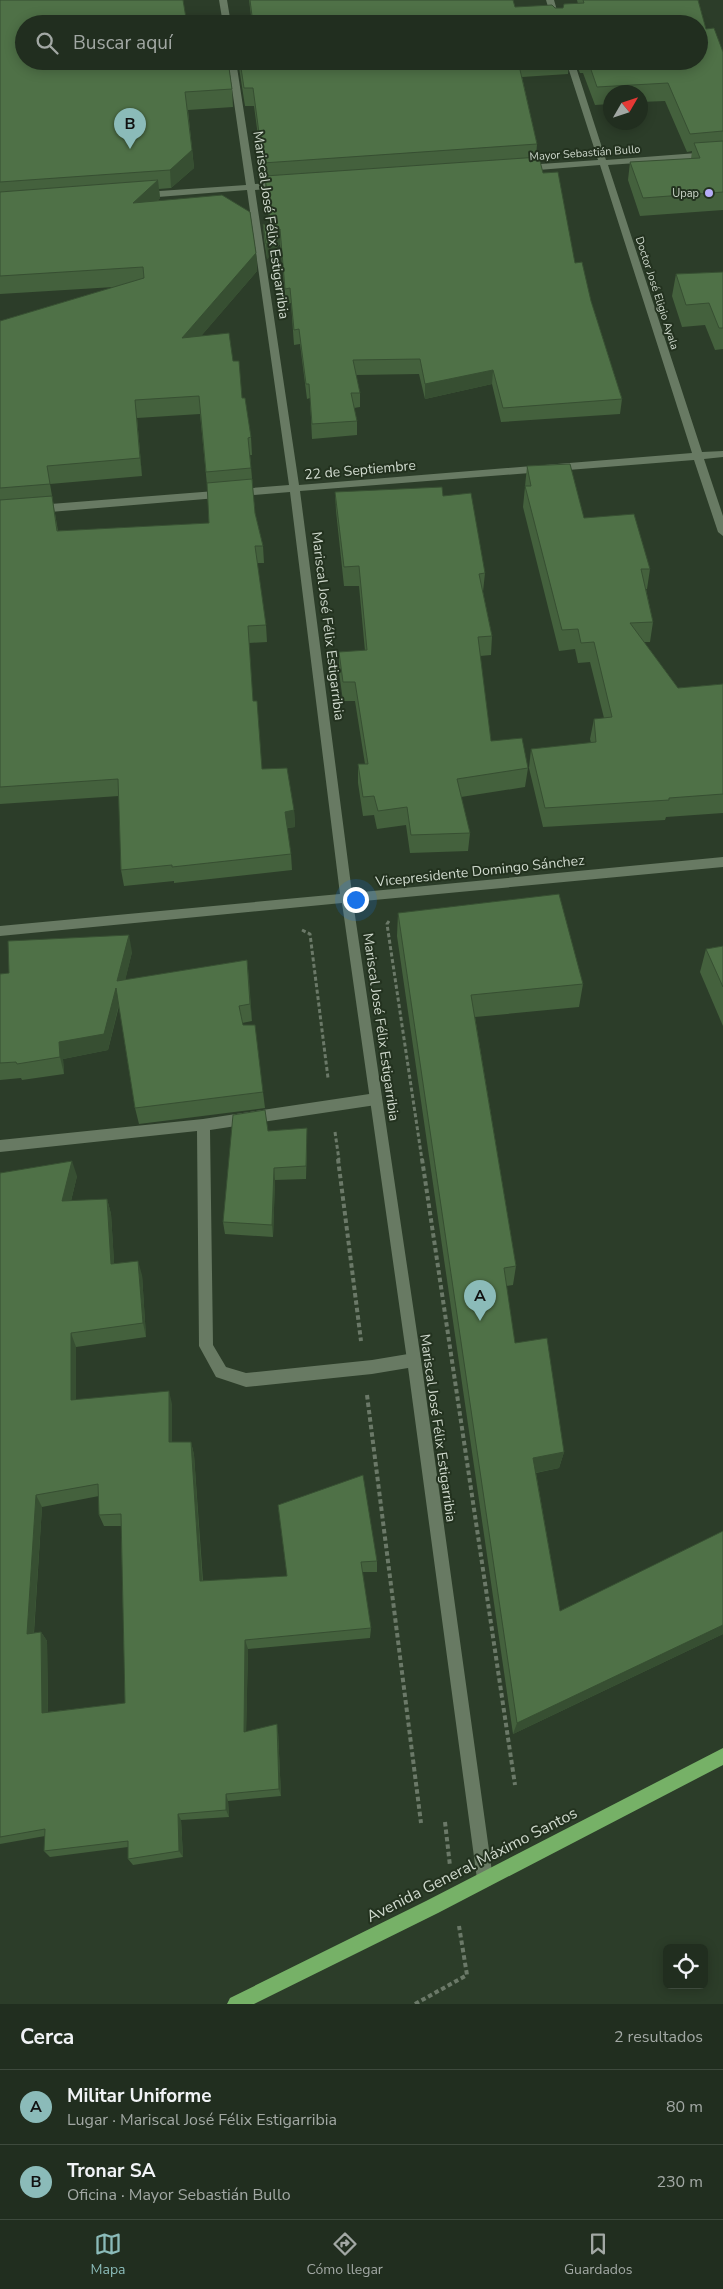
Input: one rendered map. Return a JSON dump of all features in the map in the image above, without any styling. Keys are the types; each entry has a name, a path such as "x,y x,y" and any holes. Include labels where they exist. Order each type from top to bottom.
{"main road":[{"name":"Avenida General Máximo Santos","path":"236,2004 486,1879 723,1756"}],"street":[{"path":"223,0 226,15"},
{"path":"550,0 554,15"},
{"name":"Mariscal José Félix Estigarribia","path":"233,70 295,489 347,899 414,1360 486,1879"},
{"name":"Doctor José Eligio Ayala","path":"573,70 723,532"},
{"name":"Mayor Sebastián Bullo","path":"515,169 723,154"},
{"path":"134,196 290,185"},
{"name":"22 de Septiembre","path":"29,510 723,454"},
{"name":"Vicepresidente Domingo Sánchez","path":"0,931 723,862"},
{"path":"0,1146 203,1125 376,1099"},
{"path":"203,1125 206,1346 221,1372 246,1380 372,1367 414,1360"}],"path":[{"name":"Mariscal José Félix Estigarribia","path":"391,920 387,924 514,1784"},
{"path":"415,2004 467,1975"}],"building":[{"path":"0,0 183,0 186,15 15,15 15,70 229,70 232,89 185,92 192,150 170,170 0,182"},
{"path":"250,0 513,0 515,7 552,5 555,8 563,8 564,4 584,3 583,0 698,0 702,15 252,15"},
{"path":"714,28 723,52 723,131 690,134 668,83 603,85 603,87 597,87 591,70 708,70 708,29"},
{"path":"241,70 520,70 537,144 263,163 253,88 244,88"},
{"path":"723,141 723,192 643,198 630,162 700,158 694,143"},
{"path":"539,157 543,173 558,172 575,263 582,262 591,301 622,399 503,408 493,370 425,384 420,359 353,360 360,393 351,393 357,421 312,424 309,384 306,384 299,329 294,330 290,288 285,289 280,229 266,244 263,224 271,229 265,176"},
{"path":"158,180 133,203 222,195 250,212 256,253 182,338 229,333 233,361 239,361 242,398 245,398 251,437 248,438 251,468 206,472 199,396 135,400 140,458 47,466 50,484 0,488 0,321 144,278 143,267 0,276 0,192"},
{"path":"723,272 723,328 719,328 709,303 686,305 676,274"},
{"path":"570,464 584,518 634,514 650,569 641,569 653,622 630,623 678,688 723,684 723,794 669,798 669,800 545,808 531,749 596,742 594,719 612,717 594,642 581,643 578,629 562,630 525,486 531,486 527,466"},
{"path":"252,479 255,513 263,546 255,546 266,625 248,626 253,701 257,701 262,769 287,768 294,810 285,812 291,854 172,867 172,865 121,870 118,779 0,787 0,500 52,496 57,531 209,523 207,483"},
{"path":"442,487 443,496 471,493 485,573 479,574 492,636 478,637 491,741 522,738 528,768 457,779 470,833 411,835 407,807 378,811 374,796 363,797 358,764 368,764 355,682 343,682 339,652 367,650 359,566 344,567 335,492"},
{"path":"559,894 583,984 471,995 516,1266 504,1268 515,1343 547,1338 564,1452 533,1458 560,1611 723,1531 723,1625 517,1723 398,913"},
{"path":"129,935 117,981 247,960 250,1004 239,1006 243,1025 255,1025 263,1092 135,1108 116,988 104,1034 59,1042 60,1057 17,1064 16,1062 0,1063 0,974 9,973 8,941"},
{"path":"723,946 723,987 706,949"},
{"path":"265,1110 268,1131 307,1128 306,1166 274,1168 272,1225 223,1222 233,1115"},
{"path":"72,1161 62,1201 107,1199 111,1264 138,1261 143,1323 71,1333 71,1400 169,1391 169,1442 191,1442 200,1581 287,1576 278,1505 363,1475 377,1561 361,1562 371,1628 245,1640 244,1732 277,1724 279,1789 226,1794 226,1810 178,1814 179,1851 128,1859 128,1841 44,1851 45,1829 0,1837 0,1173","holes":["98,1484 99,1515 121,1514 125,1703 42,1713 41,1632 27,1634 36,1495"]}],"place":[{"name":"Tronar SA","path":"130,149"},
{"name":"Upap","path":"709,193"},
{"name":"Militar Uniforme","path":"480,1321"}]}
